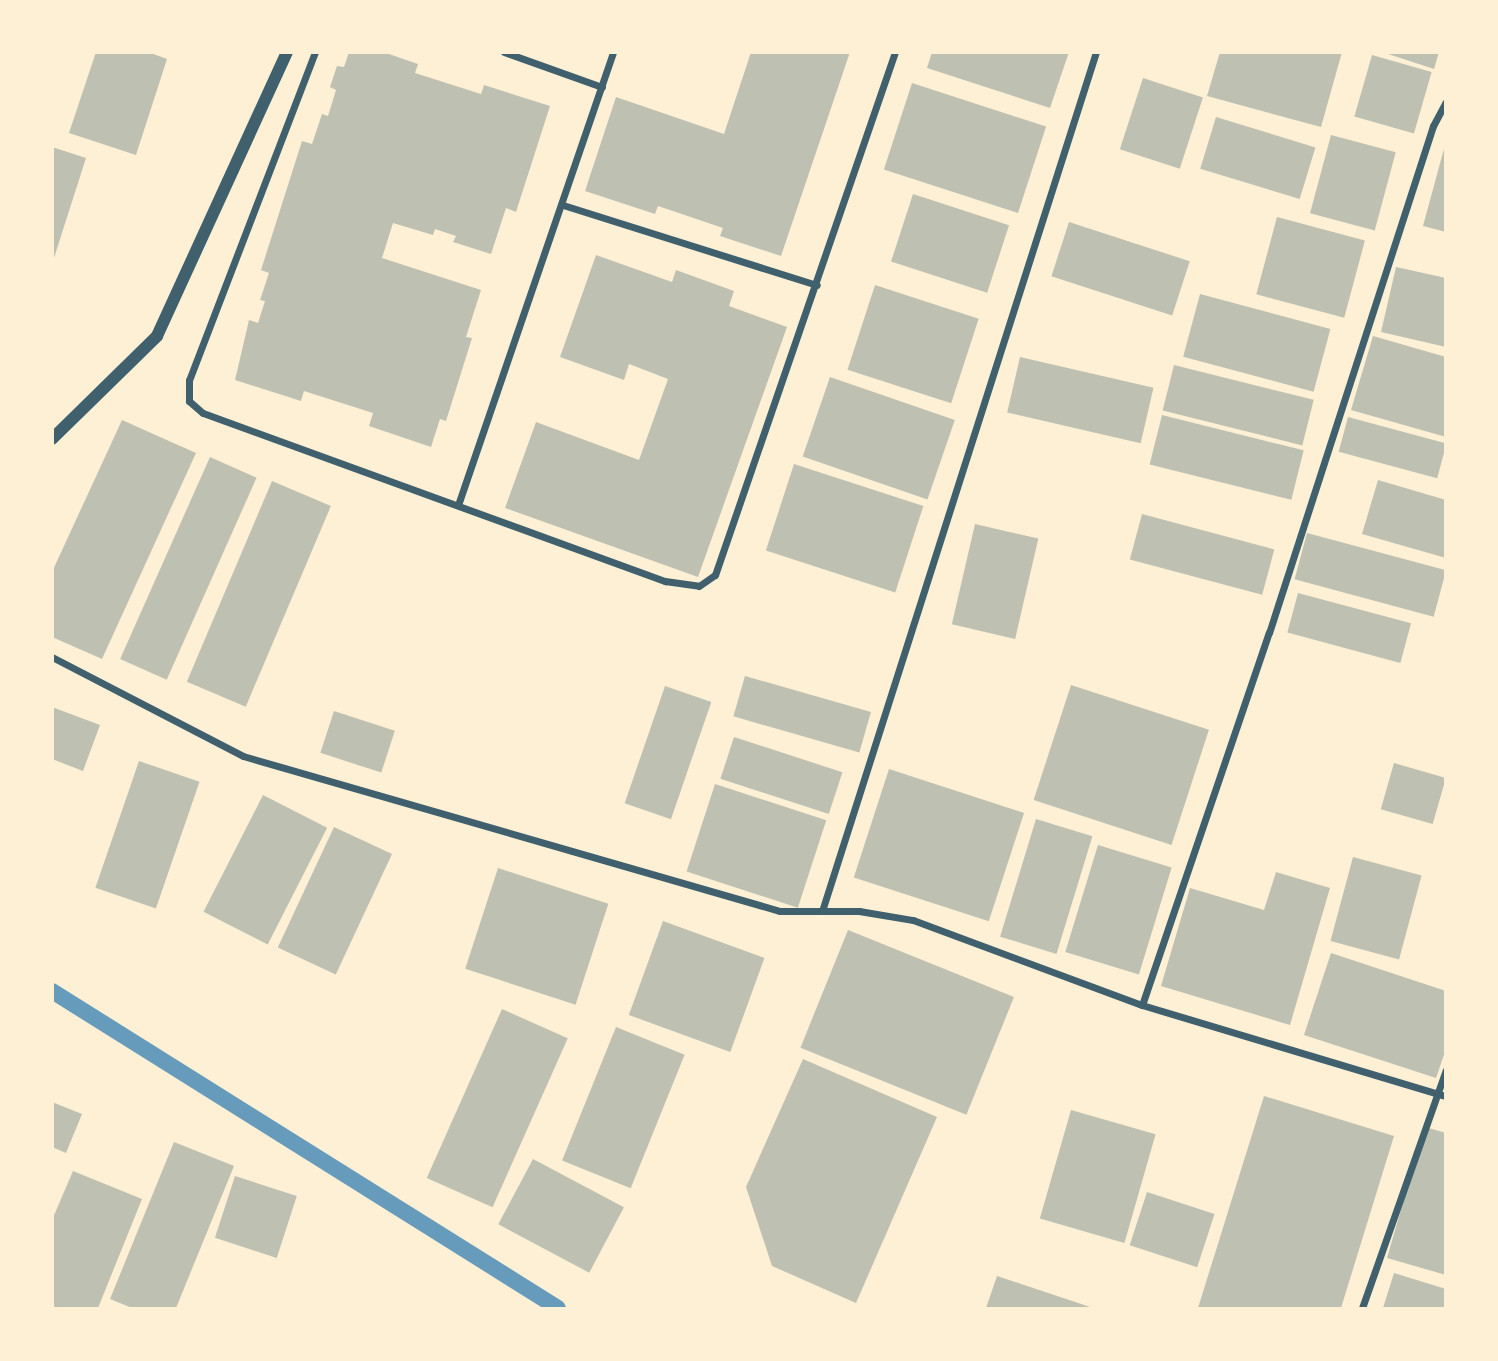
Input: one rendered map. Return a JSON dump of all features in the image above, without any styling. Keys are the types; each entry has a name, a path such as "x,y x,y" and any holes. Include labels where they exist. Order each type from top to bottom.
{"street":[{"path":"52,439 157,336 287,52"},
{"path":"315,52 189,380 189,401 203,413 665,580 699,586 715,575 895,52"},
{"path":"504,52 602,87"},
{"path":"458,505 563,205 613,52"},
{"path":"822,911 1096,52"},
{"path":"1142,1005 1269,633 1433,126 1446,102"},
{"path":"563,205 817,285"},
{"path":"52,657 243,756 780,911 822,911 913,920 1142,1005 1446,1096"},
{"path":"1362,1308 1435,1093 1446,1070"}],"building":[{"path":"96,52 148,52 167,59 136,155 69,133"},
{"path":"349,52 383,52 418,64 415,73 481,94 484,85 550,106 516,212 506,208 491,254 453,242 456,236 435,229 433,235 393,223 382,258 481,290 466,337 472,338 446,421 440,419 431,447 369,426 373,413 304,391 301,401 235,380 249,320 258,323 265,301 260,300 269,273 261,270 302,141 312,144 322,114 328,116 336,90 330,87 337,66 344,67"},
{"path":"751,52 850,52 781,256 720,236 723,228 658,206 655,214 585,191 616,97 724,134"},
{"path":"932,52 1069,52 1050,108 927,68"},
{"path":"1220,52 1342,52 1321,127 1207,96"},
{"path":"1382,52 1439,52 1434,69"},
{"path":"1372,55 1432,72 1414,134 1354,117"},
{"path":"1143,78 1203,97 1180,169 1120,149"},
{"path":"912,83 1046,127 1018,213 884,170"},
{"path":"1216,117 1315,147 1300,199 1200,169"},
{"path":"1331,135 1396,152 1375,231 1310,213"},
{"path":"1446,145 1446,232 1423,226"},
{"path":"52,147 86,158 53,261 52,261"},
{"path":"913,194 1009,225 987,293 891,262"},
{"path":"1277,217 1365,241 1344,318 1256,294"},
{"path":"1069,222 1190,261 1172,315 1051,276"},
{"path":"596,255 672,282 676,270 734,291 729,306 787,327 698,577 505,508 536,422 639,460 668,379 629,364 624,380 560,357"},
{"path":"1396,267 1446,278 1446,347 1381,332"},
{"path":"875,285 979,319 951,403 847,370"},
{"path":"1200,294 1330,329 1314,392 1183,357"},
{"path":"1373,336 1446,357 1446,437 1351,410"},
{"path":"1020,357 1153,388 1141,443 1007,413"},
{"path":"1174,365 1314,400 1302,445 1163,411"},
{"path":"830,377 955,420 927,499 803,456"},
{"path":"1162,415 1304,450 1291,500 1150,464"},
{"path":"1348,417 1446,443 1437,478 1339,452"},
{"path":"122,420 196,453 102,659 52,637 52,572"},
{"path":"210,457 257,478 167,680 120,659"},
{"path":"794,464 923,506 895,593 766,551"},
{"path":"1378,480 1446,500 1446,558 1362,534"},
{"path":"272,481 331,506 246,707 187,682"},
{"path":"1142,514 1274,549 1262,595 1130,559"},
{"path":"975,524 1038,539 1015,639 952,624"},
{"path":"1307,533 1446,570 1434,617 1295,579"},
{"path":"1298,593 1411,623 1400,663 1287,633"},
{"path":"745,676 871,712 859,752 733,716"},
{"path":"1071,685 1209,730 1172,845 1034,800"},
{"path":"665,686 711,702 671,819 625,803"},
{"path":"52,707 100,725 83,771 52,759"},
{"path":"334,711 395,731 381,773 320,753"},
{"path":"734,737 842,772 829,814 720,779"},
{"path":"139,761 200,782 156,909 95,888"},
{"path":"1394,763 1446,778 1433,824 1381,809"},
{"path":"889,769 1024,813 989,921 854,877"},
{"path":"715,784 826,820 798,908 687,871"},
{"path":"263,795 327,828 268,944 204,912"},
{"path":"1036,819 1092,836 1056,954 1000,937"},
{"path":"334,827 392,854 336,975 278,948"},
{"path":"1098,845 1172,868 1139,975 1065,952"},
{"path":"1353,857 1422,875 1399,959 1330,941"},
{"path":"498,868 608,904 576,1005 465,969"},
{"path":"1276,872 1330,888 1290,1025 1161,986 1190,888 1264,910"},
{"path":"663,921 764,958 730,1052 629,1015"},
{"path":"848,930 1014,997 966,1115 800,1048"},
{"path":"1331,953 1446,991 1446,1049 1436,1078 1304,1035"},
{"path":"502,1009 568,1038 493,1207 427,1178"},
{"path":"616,1027 685,1055 631,1188 562,1161"},
{"path":"803,1059 937,1117 856,1303 772,1266 746,1187"},
{"path":"1264,1096 1394,1136 1341,1308 1198,1308"},
{"path":"52,1102 82,1114 66,1153 52,1147"},
{"path":"1071,1110 1156,1134 1124,1243 1040,1219"},
{"path":"1425,1127 1446,1133 1446,1275 1387,1258"},
{"path":"174,1142 234,1166 176,1308 132,1308 110,1299"},
{"path":"533,1159 624,1207 589,1273 498,1224"},
{"path":"73,1171 142,1199 98,1308 52,1308 52,1220"},
{"path":"235,1176 297,1196 277,1258 215,1238"},
{"path":"1147,1192 1215,1214 1197,1267 1130,1245"},
{"path":"1394,1273 1446,1289 1446,1308 1383,1308"},
{"path":"997,1276 1093,1308 986,1308"}],"waterway":[{"path":"52,991 558,1308"}]}
